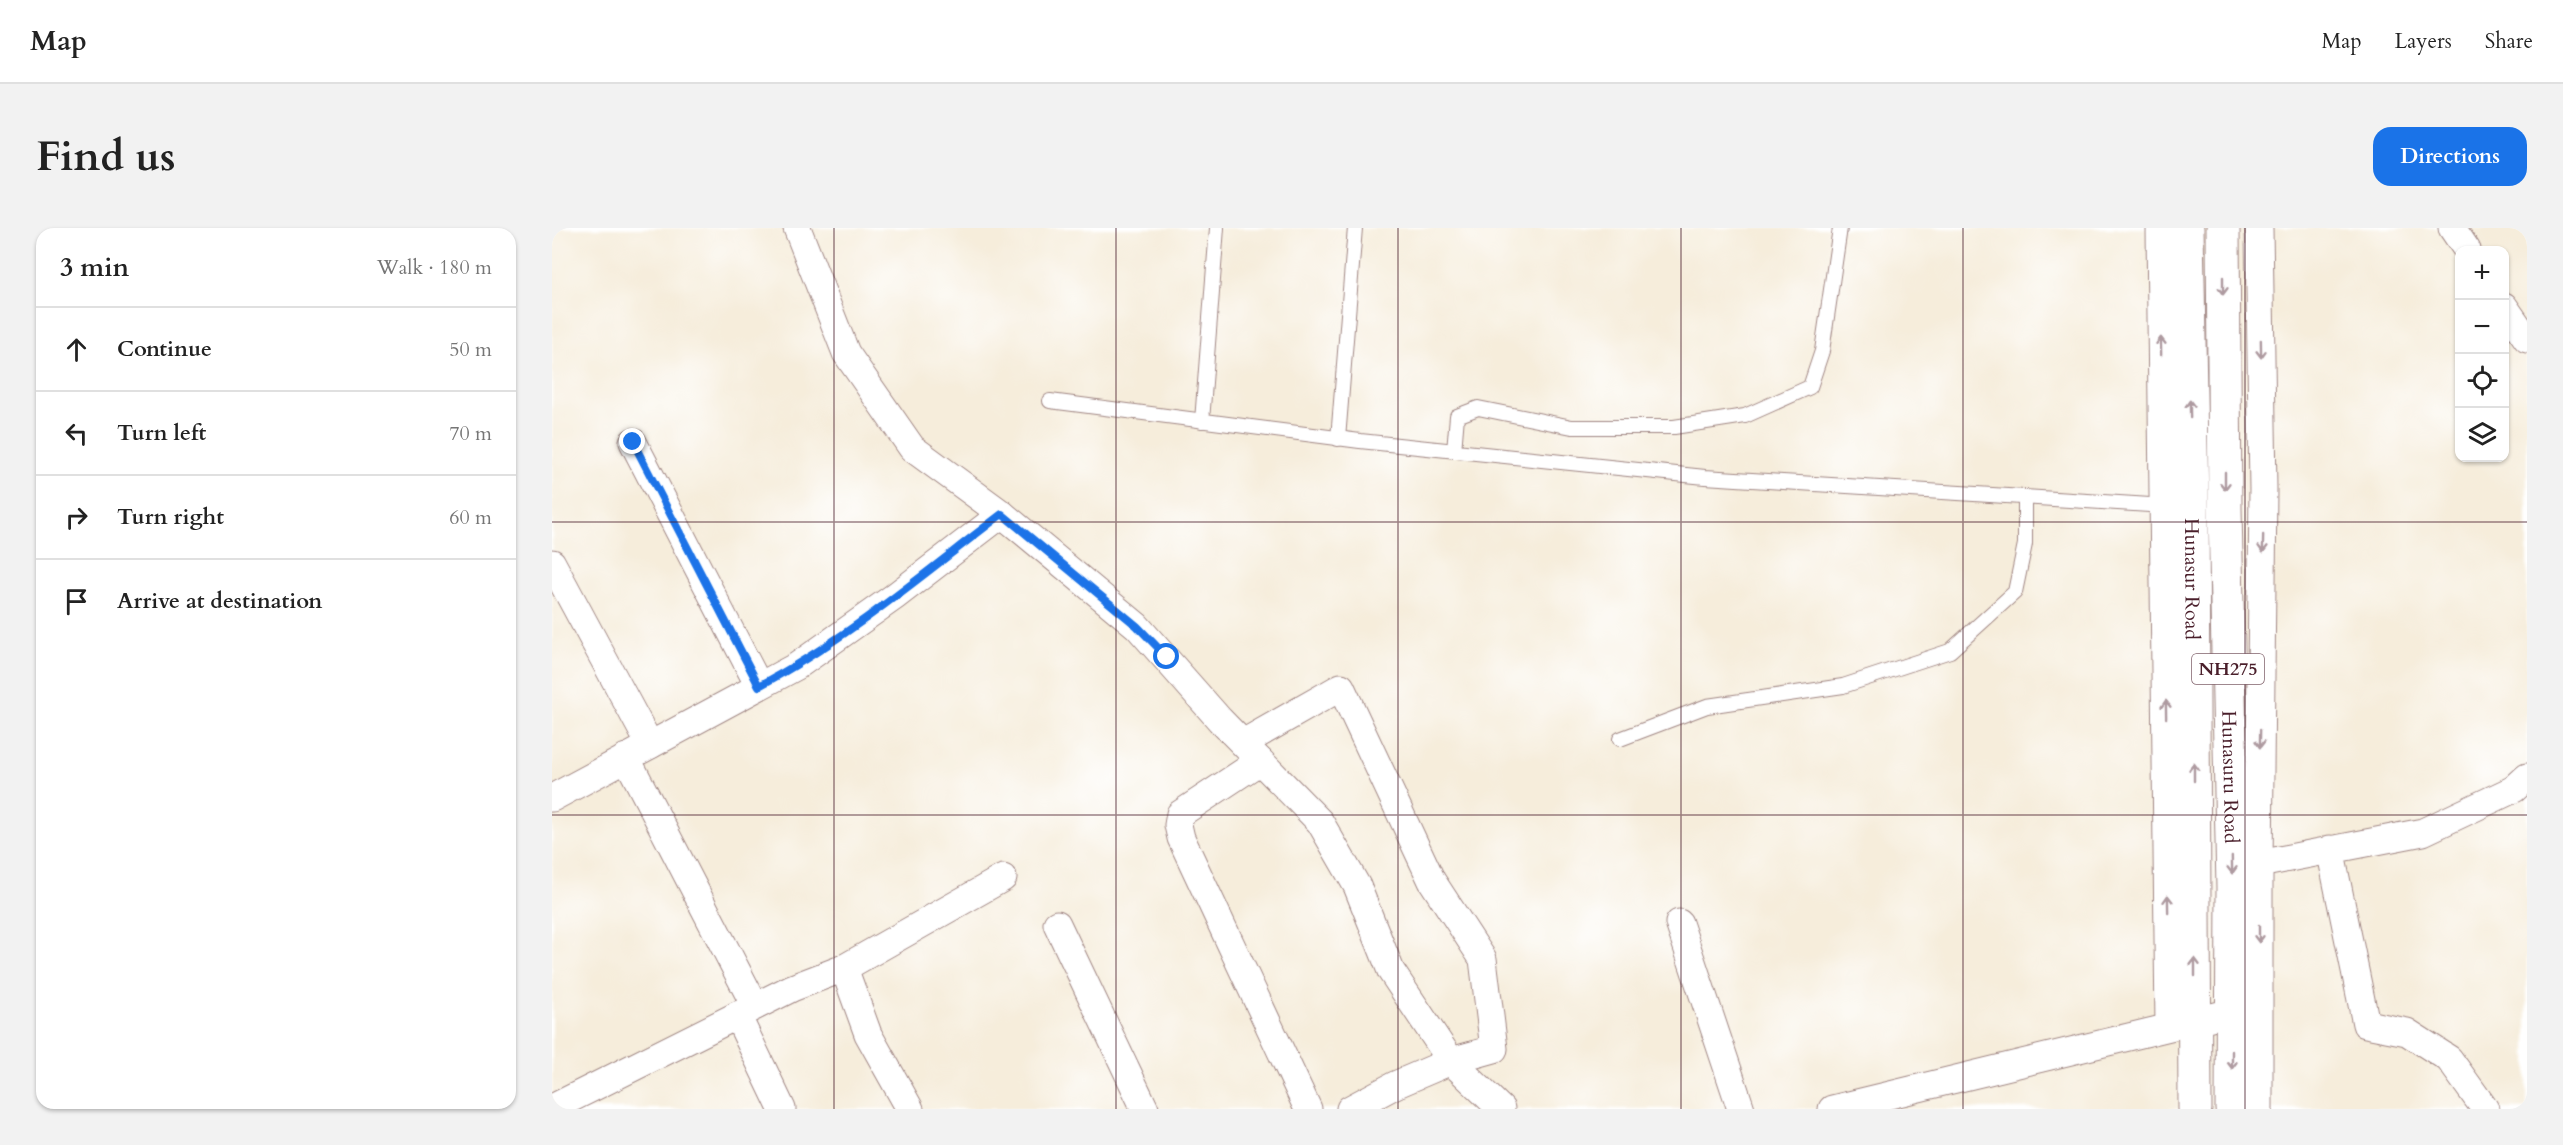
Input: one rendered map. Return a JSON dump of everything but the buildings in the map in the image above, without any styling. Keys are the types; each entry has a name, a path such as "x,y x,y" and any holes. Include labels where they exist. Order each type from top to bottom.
{"highway":[{"name":"Hunasur Road","path":"2187,228 2178,507 2182,1023 2195,1109"},
{"name":"Hunasuru Road","path":"2223,228 2225,521 2233,888 2232,1109"}],"street":[{"path":"797,228 846,353 912,448 1002,514 1137,626 1251,752 1320,822 1358,886 1391,971 1451,1061 1501,1109"},
{"path":"2160,228 2178,507"},
{"path":"2259,228 2263,489 2259,1109"},
{"path":"2452,228 2464,246"},
{"path":"2509,312 2527,339"},
{"path":"633,442 759,686"},
{"path":"552,798 797,666 894,597 1002,514"},
{"path":"552,563 650,745"},
{"path":"1308,1109 1186,849 1178,825 1180,814 1251,752 1341,687 1432,881 1483,959 1494,1049 1451,1061 1395,1085 1350,1109"},
{"path":"626,757 746,1010 783,1109"},
{"path":"2259,864 2423,832 2514,789 2527,777"},
{"path":"2330,849 2366,1024 2407,1032 2449,1059 2486,1109"},
{"path":"556,1099 792,988 844,968 1003,878"},
{"path":"1679,923 1741,1109"},
{"path":"1057,924 1145,1109"},
{"path":"844,968 868,1034 910,1109"},
{"path":"1832,1109 2232,1012"}],"lane":[{"path":"1202,421 1217,228"},
{"path":"1338,438 1355,228"},
{"path":"1454,451 1457,416 1478,408 1572,427 1674,427 1745,416 1810,387 1822,351 1840,228"},
{"path":"1050,401 1338,438 1705,477 2178,507"},
{"path":"1620,739 1707,706 1843,686 1950,651 2015,592 2025,544 2025,497"}],"route":[{"path":"633,442 759,686 797,666 894,597 1002,514 1137,626 1167,657"}]}
